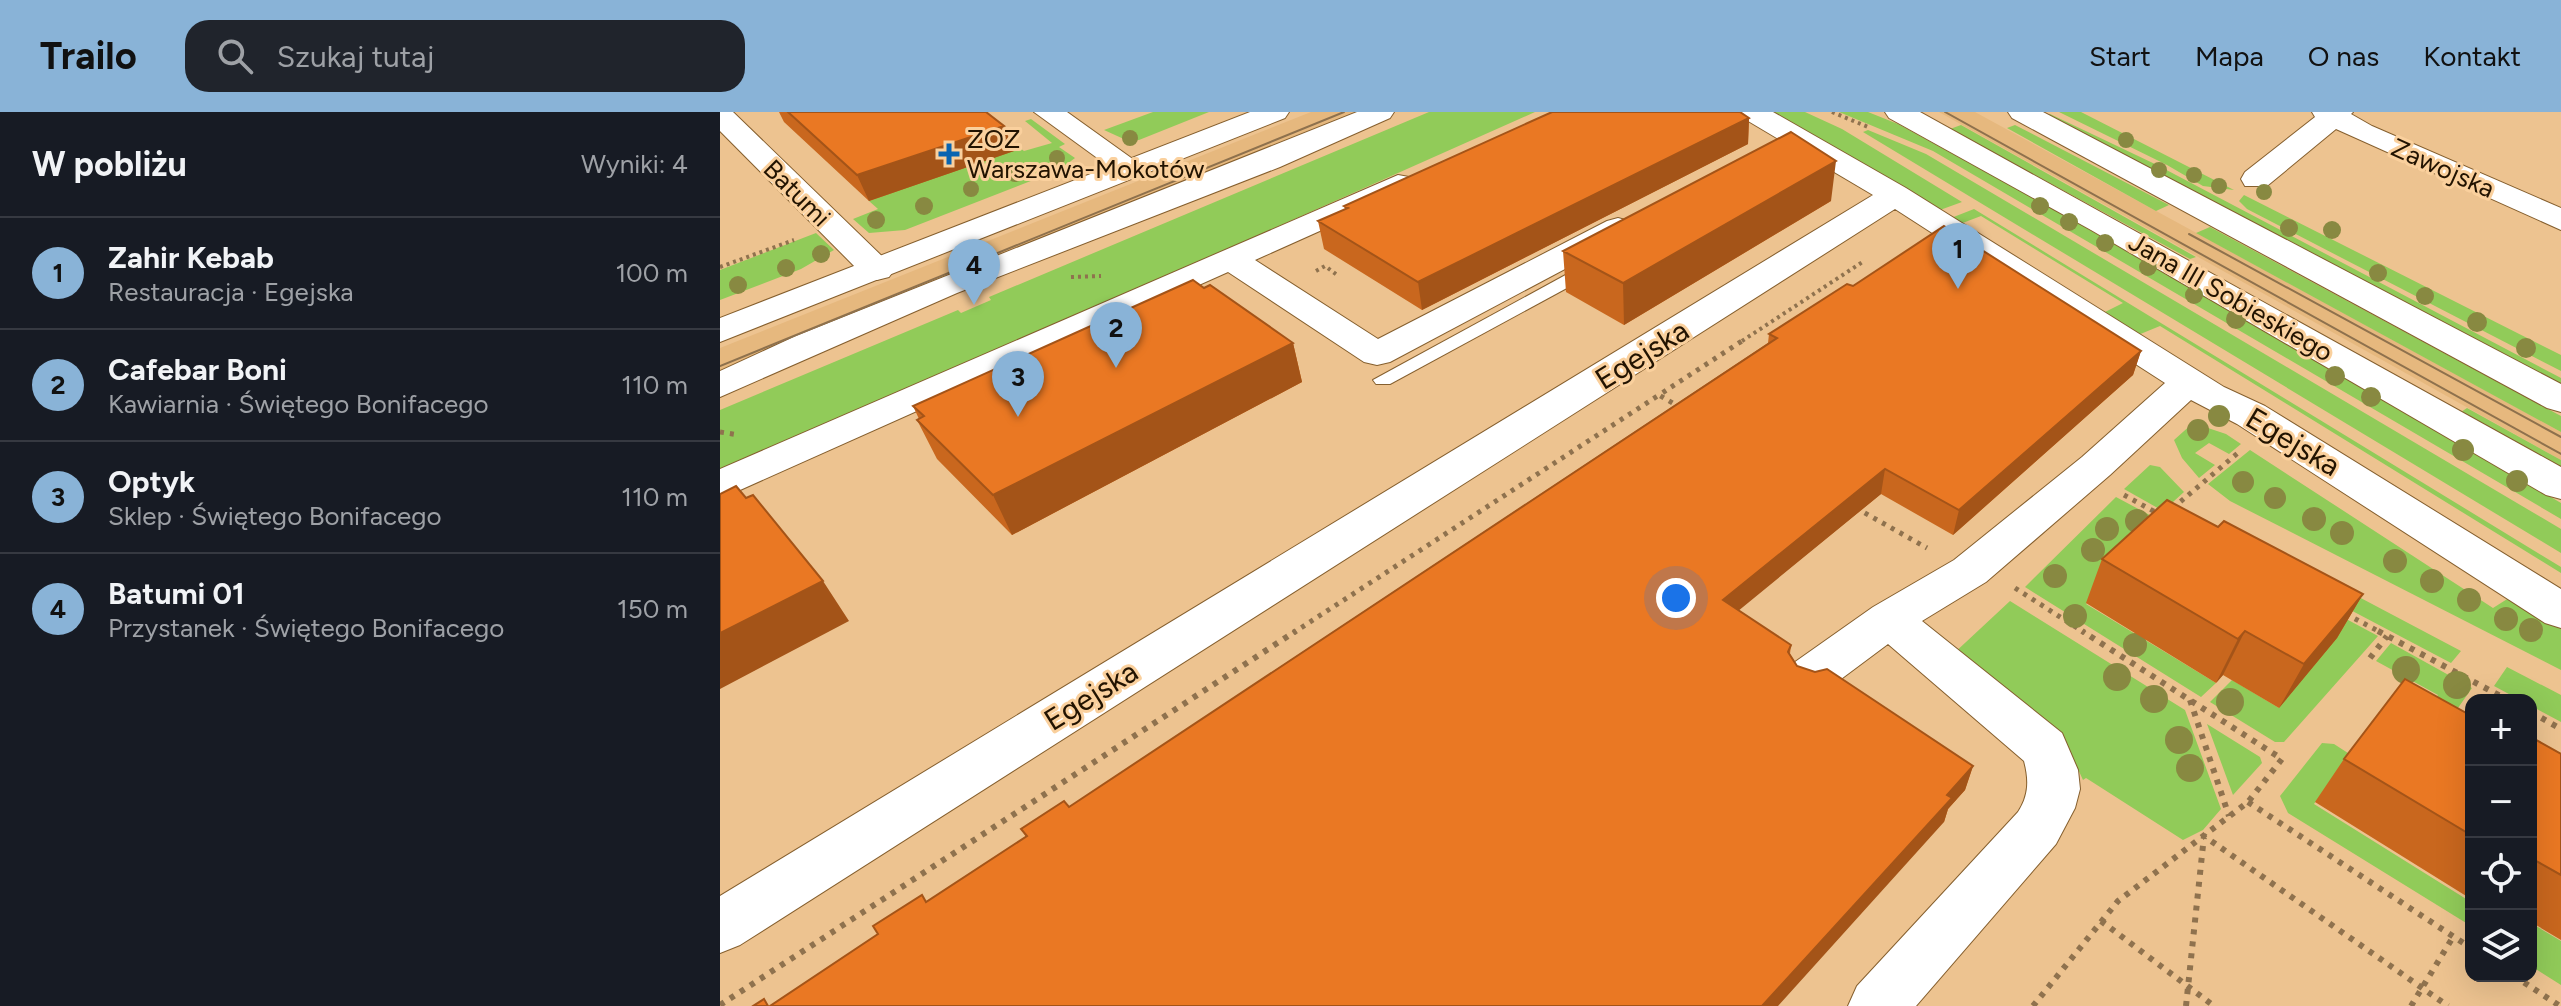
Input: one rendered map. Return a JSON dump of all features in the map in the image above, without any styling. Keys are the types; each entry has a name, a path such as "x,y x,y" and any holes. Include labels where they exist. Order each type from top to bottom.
{"street":[{"path":"1048,112 1133,170"},
{"path":"720,331 1275,112"},
{"path":"720,385 861,322 1068,238 1244,173 1380,112"},
{"path":"1753,112 1792,147 1895,195"},
{"name":"Jana III Sobieskiego","path":"1899,112 2102,223 2561,485"},
{"name":"Jana III Sobieskiego","path":"2022,112 2561,400"},
{"path":"2256,179 2334,113"},
{"name":"Zawojska","path":"2334,113 2362,132 2561,220"},
{"name":"Batumi","path":"720,115 877,270"},
{"path":"720,485 1430,169"},
{"name":"Egejska","path":"720,927 1895,195 2188,382 2251,415 2561,611"},
{"path":"1231,259 1377,354 1640,216"},
{"path":"1812,675 1889,619 1970,571 2096,466 2188,382"},
{"path":"1878,1006 2037,828 2052,805 2056,785 2053,766 2044,748 1889,619"}],"lane":[{"path":"1383,380 1605,260"}],"path":[{"path":"720,267 798,238"},
{"path":"720,1005 1870,257"},
{"path":"1659,395 1685,410"},
{"path":"2120,493 2166,515 2245,447"},
{"path":"1846,502 1939,555"},
{"path":"2011,586 2282,759 2248,802 2118,901 2033,1006"},
{"path":"2332,607 2497,694"},
{"path":"2370,658 2387,636"},
{"path":"2190,699 2229,816"},
{"path":"2537,715 2561,729"},
{"path":"2248,802 2465,944"},
{"path":"2186,1006 2204,836"},
{"path":"2204,836 2448,1006"},
{"path":"2101,921 2214,1006"},
{"path":"2411,1006 2453,937"},
{"path":"2523,982 2560,1006"}],"shaded area":[{"path":"1311,112 1353,112 720,371 720,348"},
{"path":"1939,112 1975,112 2561,432 2561,460"}],"green space":[{"path":"1153,112 1209,112 1139,140 1126,140 1104,130"},
{"path":"1429,112 1535,112 720,475 720,410 958,310 961,313 991,300 989,297"},
{"path":"1769,112 1805,112 1842,129 1962,202 1940,210"},
{"path":"1839,112 1868,112 1898,124 2064,215 2561,503 2561,519 1933,151"},
{"path":"2059,112 2081,112 2234,190 2203,186"},
{"path":"2047,115 2157,165 2561,378 2561,385"},
{"path":"1031,119 1065,144 1059,147 1075,158 1059,170 905,230 869,233 853,219 878,209 869,201 913,185 1001,134 1024,151 1052,143 1025,121"},
{"path":"1961,125 2196,257 2190,259 1950,129"},
{"path":"2015,125 2169,205 2156,211 2007,128"},
{"path":"1868,130 1926,154 2561,529 2561,553 1863,132"},
{"path":"2244,195 2561,355 2561,371 2247,209 2239,201"},
{"path":"1974,209 2561,567 2561,573 2160,326 2138,335 2103,313 2123,303 1981,216 1960,224 1951,218"},
{"path":"2210,227 2561,416 2561,432 2196,233"},
{"path":"816,233 834,250 801,269 720,300 720,270"},
{"path":"2467,408 2561,460 2561,468 2461,412"},
{"path":"2193,423 2226,434 2241,444 2229,454 2209,443 2195,453 2215,465 2199,478 2182,458 2174,440"},
{"path":"2250,450 2493,608 2512,596 2561,627 2561,670 2230,501 2208,484"},
{"path":"2150,465 2160,467 2184,492 2163,511 2124,489"},
{"path":"2116,497 2174,528 2086,604 2216,683 2201,697 2025,587"},
{"path":"2238,533 2461,651 2451,663 2227,545"},
{"path":"2275,581 2378,636 2284,742 2275,742 2210,702 2232,680 2279,708"},
{"path":"2010,601 2185,710 2221,809 2203,830 2183,840 2086,778 2083,780 2066,743 1951,656"},
{"path":"2391,643 2472,688 2427,752 2406,740 2438,695 2376,661"},
{"path":"2507,667 2561,695 2561,722 2537,709 2537,694 2509,694 2494,686"},
{"path":"2207,724 2260,757 2262,763 2233,795"},
{"path":"2322,743 2334,744 2351,755 2314,804 2465,898 2465,922 2288,813 2280,796"},
{"path":"2537,927 2561,941 2561,985 2537,970"}],"building":[{"path":"788,112 986,112 1004,126 857,175"},
{"path":"1552,112 1740,112 1749,118 1418,282 1318,221 1348,208 1344,206"},
{"path":"1791,132 1836,161 1623,283 1563,251"},
{"path":"1944,226 2141,351 1959,510 1885,469 1723,600 1791,645 1788,652 1797,666 1815,672 1827,669 1973,766 1947,795 1952,798 1762,1006 770,1006 878,934 873,926 922,895 926,902 1027,836 1021,829 1064,801 1069,807 1777,338 1769,334 1847,284 1853,286"},
{"path":"1193,280 1204,288 1210,285 1293,343 993,495 917,420 924,416 913,406"},
{"path":"736,486 746,498 753,495 823,581 720,633 720,494"},
{"path":"2167,500 2218,527 2224,521 2363,594 2304,664 2245,631 2238,639 2102,559"},
{"path":"2405,679 2465,712 2465,831 2344,759"},
{"path":"2537,740 2561,754 2561,875 2537,861"},
{"path":"764,999 768,1006 753,1006"}],"tram line":[{"path":"720,366 1344,112"},
{"path":"1945,112 2561,454"},
{"path":"2189,234 2561,437"}],"place":[{"name":"ZOZ Warszawa-Mokotów","path":"949,154"},
{"name":"Zahir Kebab","path":"1958,289"},
{"name":"Batumi 01","path":"974,305"},
{"name":"Cafebar Boni","path":"1116,368"},
{"name":"Optyk","path":"1018,417"}]}
